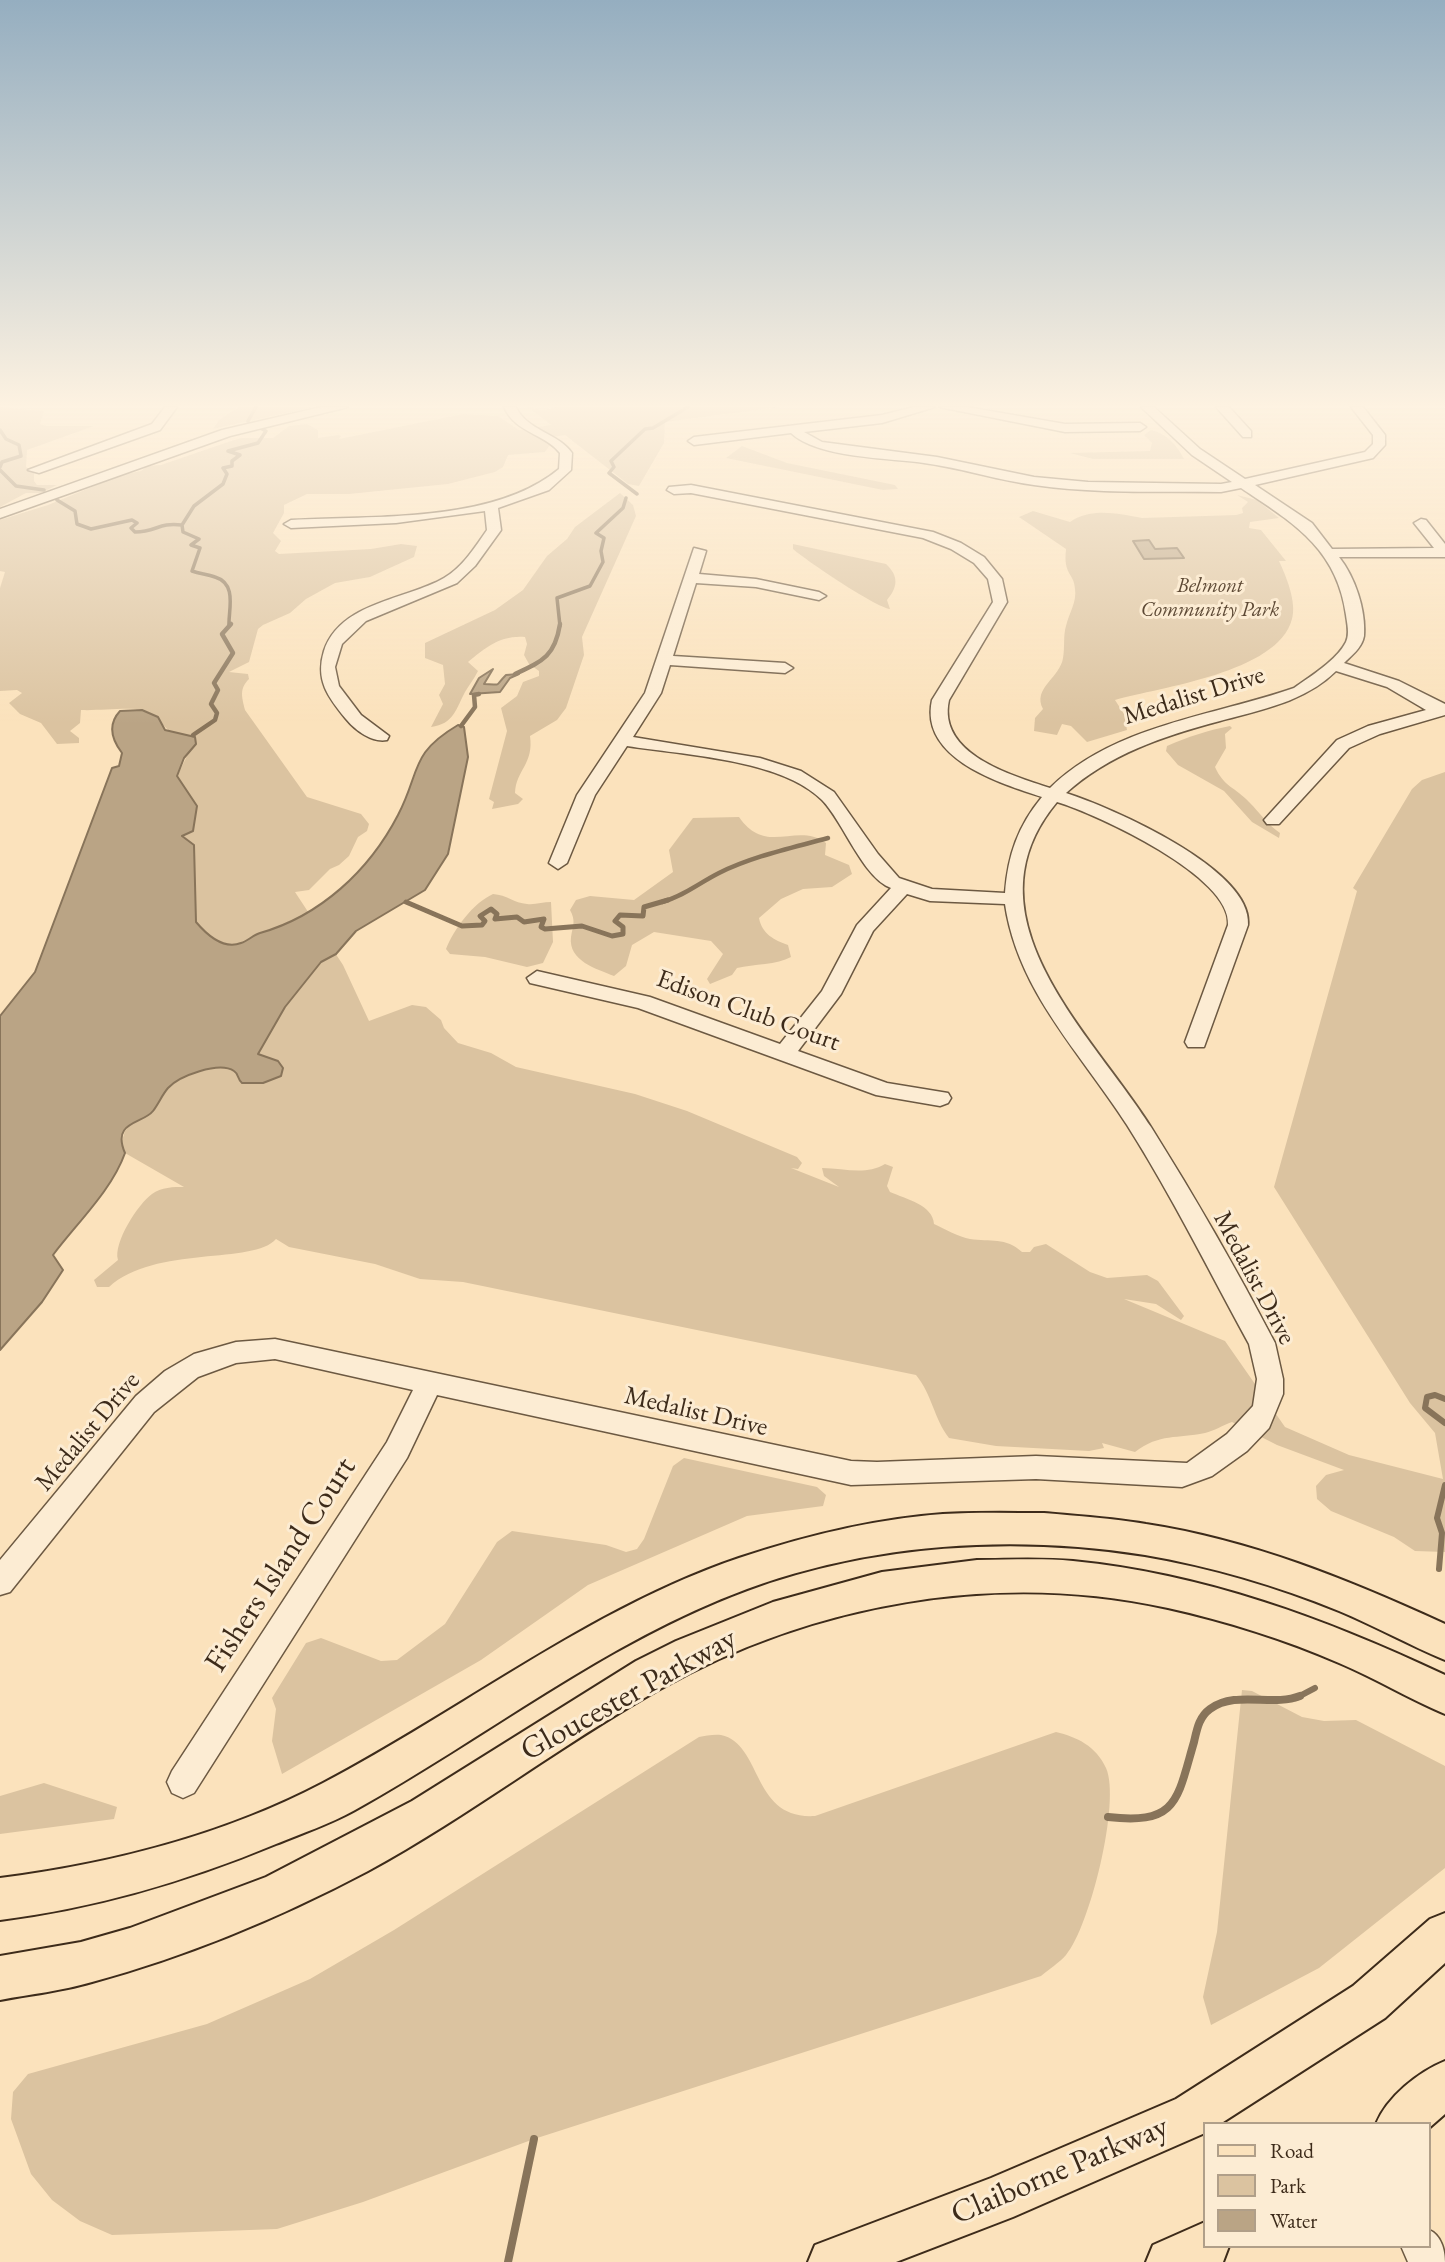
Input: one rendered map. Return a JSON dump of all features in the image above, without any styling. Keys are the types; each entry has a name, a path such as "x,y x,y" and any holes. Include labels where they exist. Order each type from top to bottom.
{"main road":[{"name":"Gloucester Parkway","path":"0,1899 128,1878 197,1857 336,1798 642,1619 716,1584 768,1564 867,1539 964,1527 1077,1529 1128,1535 1233,1557 1332,1590 1445,1642"},
{"name":"Gloucester Parkway","path":"0,1978 91,1961 231,1914 387,1838 614,1696 687,1655 769,1618 876,1588 986,1574 1098,1579 1157,1588 1199,1596 1292,1625 1343,1644 1445,1695"},
{"name":"Claiborne Parkway","path":"832,2262 996,2200 1192,2115 1369,2002 1445,1934"},
{"path":"1401,2122 1445,2084"},
{"path":"1170,2262 1204,2246"}],"street":[{"path":"291,524 434,513"},
{"path":"381,736 361,728 330,687 327,669 332,646 338,637 364,616 441,586 463,571 494,530 492,513"},
{"path":"817,513 905,529 948,542 974,556 993,574 1001,593 1000,602 940,701 939,720 942,731 957,751 978,766 1117,818 1221,886 1237,905 1238,925 1196,1042"},
{"name":"Medalist Drive","path":"0,1582 145,1404 170,1378 199,1362 246,1349 275,1349 851,1473 885,1475 973,1468 1065,1468 1141,1476 1190,1474 1248,1436 1260,1422 1271,1385 1270,1366 1262,1343 1134,1117 1043,989 1021,937 1012,900 1021,845 1039,811 1054,793 1081,771 1120,748 1157,733 1300,691 1334,665 1353,645 1357,625 1350,591 1330,553 1307,526 1286,513"},
{"path":"1421,523 1445,552"},
{"path":"558,863 586,795 653,693 699,551"},
{"path":"1330,553 1445,552"},
{"path":"691,578 755,583 819,596"},
{"path":"664,660 785,668"},
{"path":"1334,665 1393,684 1442,710"},
{"path":"1273,820 1343,744 1374,730 1442,710"},
{"path":"623,740 760,763 815,786 841,811 880,870 903,887 948,897 1012,900"},
{"path":"784,1054 831,994 864,929 903,887"},
{"name":"Edison Club Court","path":"537,978 643,1002 884,1090 940,1098"},
{"name":"Fishers Island Court","path":"183,1782 397,1450 430,1382"}],"green space":[{"path":"24,513 284,513 273,533 281,541 275,551 279,554 371,549 401,544 417,546 414,557 370,577 335,583 306,599 290,613 263,625 258,629 249,662 229,672 248,674 249,679 242,693 245,710 307,797 361,814 369,824 367,831 358,837 349,856 330,869 309,890 295,892 343,965 369,1021 412,1005 426,1007 441,1020 444,1028 458,1043 491,1053 516,1067 635,1094 687,1111 797,1157 802,1163 798,1169 791,1168 839,1187 824,1176 822,1168 862,1171 885,1164 893,1167 887,1186 890,1192 924,1207 934,1224 961,1237 1004,1242 1022,1252 1030,1252 1034,1247 1046,1244 1090,1272 1107,1278 1147,1275 1158,1281 1184,1316 1181,1320 1156,1304 1124,1299 1225,1341 1285,1427 1349,1455 1443,1479 1435,1433 1410,1403 1274,1187 1357,891 1353,888 1412,789 1422,780 1445,772 1445,1552 1415,1551 1394,1537 1331,1511 1317,1499 1316,1486 1326,1475 1344,1470 1277,1445 1232,1422 1205,1433 1161,1439 1135,1452 1102,1443 1104,1448 1089,1451 996,1446 949,1438 916,1375 463,1282 420,1279 375,1264 289,1247 276,1239 264,1247 247,1252 151,1265 128,1274 109,1287 97,1287 94,1280 118,1260 117,1253 123,1234 146,1199 159,1190 184,1187 125,1153 121,1144 125,1131 134,1120 152,1113 169,1086 185,1077 216,942 196,922 194,845 182,836 193,830 197,806 177,776 195,740 193,735 176,735 150,713 142,710 81,710 80,723 70,731 79,738 79,743 57,744 41,723 20,714 9,703 22,693 17,690 0,691 0,588 5,572 0,571 0,520"},
{"path":"594,513 635,513 636,516 582,637 584,655 566,708 557,720 530,736 531,746 515,793 523,799 518,804 492,809 494,802 489,799 507,731 501,708 517,696 523,682 539,676 539,671 529,664 524,655 527,644 525,637 494,643 468,662 478,671 453,715 445,723 431,727 443,704 439,695 445,684 443,665 425,658 425,643 495,610 523,590 547,556 567,539 575,527"},
{"name":"Belmont Community Park","path":"1038,513 1070,522 1078,517 1096,513 1142,518 1272,513 1279,518 1250,522 1249,528 1261,530 1286,561 1279,561 1290,589 1293,612 1282,637 1265,653 1242,665 1187,683 1115,700 1124,714 1127,730 1087,742 1071,726 1062,724 1057,735 1034,731 1035,718 1043,709 1041,695 1061,665 1065,630 1074,603 1075,589 1067,569 1066,549 1019,517"},
{"path":"793,544 886,564 895,577 893,591 887,600 890,609 826,573 793,549"},
{"path":"1230,726 1232,728 1225,734 1226,748 1215,767 1218,774 1280,833 1279,838 1252,822 1224,791 1178,765 1166,751 1167,746 1182,740"},
{"path":"739,817 760,835 815,837 826,843 825,855 849,865 852,874 832,887 803,889 781,899 759,918 769,936 788,945 791,957 737,968 732,975 710,984 707,979 723,954 711,941 654,932 632,945 626,966 614,976 579,958 571,945 573,920 570,910 576,900 590,896 634,900 673,872 669,850 693,818"},
{"path":"493,894 527,904 551,902 553,942 543,963 527,967 485,957 450,954 446,949 465,917"},
{"path":"684,1458 817,1487 826,1495 823,1506 747,1516 588,1585 481,1660 282,1774 272,1741 276,1709 272,1698 306,1643 321,1638 381,1661 397,1660 445,1624 497,1542 512,1531 606,1545 626,1552 637,1549 644,1539 673,1466"},
{"path":"1242,1690 1252,1691 1302,1717 1324,1721 1356,1720 1445,1766 1445,1868 1319,1968 1211,2025 1203,1997 1217,1932"},
{"path":"1056,1732 1085,1744 1102,1760 1110,1784 1109,1807 1101,1863 1084,1919 1066,1955 1041,1976 534,2139 363,2202 277,2229 112,2235 80,2221 52,2200 31,2174 11,2119 13,2092 28,2074 207,2024 310,1979 394,1930 699,1737 721,1735 734,1741 744,1752 768,1795 779,1806 794,1814 815,1816"},
{"path":"44,1783 117,1807 114,1819 0,1834 0,1796"}],"water":[{"path":"1149,540 1155,549 1177,548 1184,558 1144,559 1133,541"},
{"path":"493,669 484,684 497,684 506,675 519,674 510,678 500,692 470,694 479,678"},
{"path":"142,710 158,717 165,730 195,737 196,744 184,758 177,776 197,806 193,831 182,836 194,845 196,922 222,943 241,943 282,925 303,915 341,889 373,855 386,835 405,800 418,764 431,745 458,725 464,727 468,757 448,854 425,890 356,931 336,954 321,962 285,1007 258,1054 278,1061 283,1068 281,1076 263,1083 242,1083 236,1072 227,1068 200,1071 173,1083 153,1111 125,1129 122,1143 125,1153 112,1180 53,1255 63,1270 42,1302 0,1350 0,1016 35,972 112,768 119,766 122,753 112,732 113,722 120,711"}],"waterway":[{"path":"75,513 77,524 91,529 132,520 137,523 131,528 135,532 182,525"},
{"path":"182,525 190,513"},
{"path":"560,625 557,598 590,586 603,562 601,551 604,538 596,533 618,513"},
{"path":"182,525 183,532 199,539 191,545 200,548 192,571 215,577 227,586 230,599 229,626"},
{"path":"193,735 215,720 217,713 211,704 218,690 214,683 233,653 222,634 231,624"},
{"path":"515,674 546,656 555,643 560,625"},
{"path":"461,726 475,707 474,695 479,694"},
{"path":"664,901 745,862 828,838"},
{"path":"406,902 462,926 482,925 485,921 480,916 491,909 497,914 495,919 517,917 524,922 544,919 541,927 545,929 582,926 612,936 623,934 623,927 615,921 620,915 643,916 644,907 664,901"},
{"path":"1445,1399 1435,1395 1427,1397 1425,1408 1445,1423"},
{"path":"1439,1569 1442,1533 1437,1518 1445,1485"},
{"path":"1300,1696 1315,1688"},
{"path":"1108,1817 1149,1817 1171,1804 1183,1779 1199,1724 1210,1709 1231,1700 1278,1700 1300,1696"},
{"path":"1296,1698 1300,1696"},
{"path":"508,2262 534,2139"}]}
